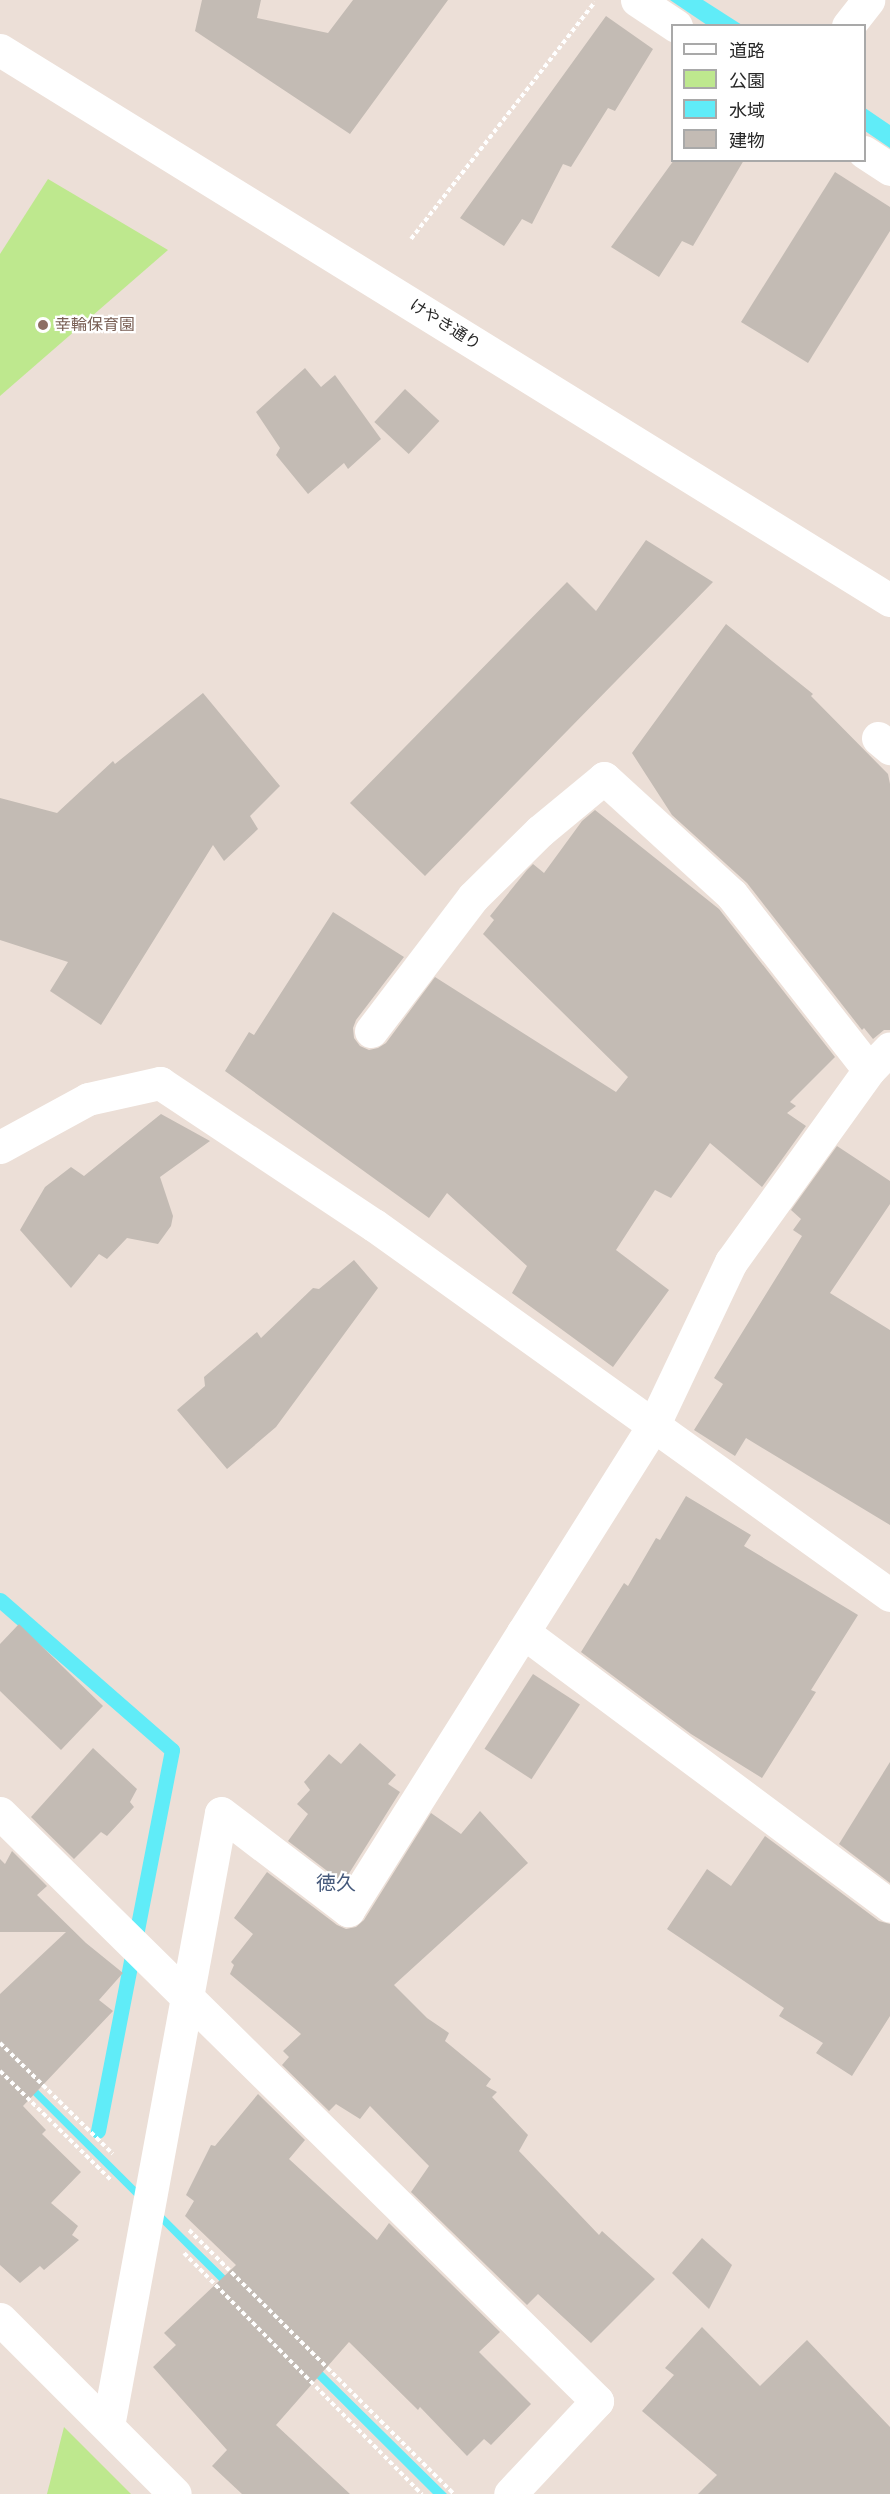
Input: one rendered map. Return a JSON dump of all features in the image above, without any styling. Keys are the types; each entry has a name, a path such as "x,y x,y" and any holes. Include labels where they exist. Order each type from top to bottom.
{"street":[{"path":"637,0 673,24"},
{"path":"850,24 868,0"},
{"name":"けやき通り","path":"0,50 890,600"},
{"path":"866,153 890,169"},
{"path":"108,2426 221,1813 348,1910 653,1426 731,1262 880,1059 732,895 604,778 540,831 473,897 371,1031"},
{"path":"0,1147 88,1099 160,1083 374,1225 890,1595"},
{"path":"523,1632 890,1906"},
{"path":"0,1813 597,2402 510,2494"},
{"path":"0,2319 175,2494"}],"path":[{"path":"411,239 597,0"},
{"path":"0,2043 422,2494"},
{"path":"0,2071 149,2204 453,2494"}],"green space":[{"name":"幸輪保育園","path":"48,179 168,250 0,396 0,254"},
{"path":"64,2427 131,2494 47,2494"}],"water":[{"path":"670,0 703,0 740,24 706,24"},
{"path":"866,109 890,125 890,148 866,132"},
{"path":"0,2052 447,2494 433,2494 0,2062"}],"building":[{"path":"202,0 261,0 257,18 328,33 353,0 448,0 350,134 195,31"},
{"path":"606,16 653,49 615,111 608,108 571,167 563,164 532,224 522,219 504,246 460,218"},
{"path":"673,162 743,162 693,246 682,241 659,277 611,247"},
{"path":"835,172 890,207 890,231 808,363 741,322"},
{"path":"305,368 321,387 335,375 381,439 348,469 344,463 308,494 276,455 280,448 256,412"},
{"path":"405,389 439,421 409,454 374,422"},
{"path":"646,540 713,582 425,876 350,803 567,582 596,611"},
{"path":"726,624 813,694 811,696 888,774 890,784 890,1030 884,1030 873,1039 864,1028 862,1030 747,883 672,815 632,753"},
{"path":"203,693 280,786 250,816 258,829 224,861 213,845 101,1025 50,991 68,962 0,940 0,798 57,813 113,761 115,764"},
{"path":"595,810 719,909 835,1057 790,1102 796,1106 787,1113 806,1126 762,1187 710,1143 671,1198 655,1190 616,1250 669,1290 613,1367 512,1293 527,1266 447,1193 429,1218 225,1071 249,1032 254,1035 333,912 404,957 356,1020 353,1028 354,1038 360,1046 369,1050 386,1043 435,977 616,1092 628,1077 483,934 494,920 490,916 527,870 533,864 544,873 582,821"},
{"path":"161,1114 210,1141 160,1177 173,1216 171,1226 158,1244 127,1238 107,1259 99,1254 71,1288 20,1230 45,1187 71,1167 84,1176"},
{"path":"837,1146 890,1181 890,1204 830,1293 890,1330 890,1525 746,1438 735,1456 694,1430 723,1384 714,1378 802,1236 793,1230 801,1219 791,1210"},
{"path":"354,1260 378,1288 276,1427 227,1469 177,1410 205,1386 204,1377 257,1332 261,1338 313,1288 319,1289"},
{"path":"686,1496 751,1535 744,1546 858,1615 811,1690 816,1692 762,1778 691,1734 581,1652 624,1583 628,1586 656,1538 660,1540"},
{"path":"19,1624 103,1706 61,1750 0,1691 0,1644"},
{"path":"533,1674 580,1704 531,1779 485,1749"},
{"path":"360,1743 396,1775 388,1784 400,1792 343,1883 288,1841 308,1814 297,1804 310,1790 304,1782 329,1754 341,1764"},
{"path":"93,1748 137,1789 130,1802 134,1807 107,1836 101,1832 74,1859 31,1817"},
{"path":"890,1762 890,1883 839,1844"},
{"path":"480,1811 528,1863 394,1985 427,2018 449,2033 445,2041 491,2079 486,2086 497,2092 492,2097 528,2135 519,2151 599,2235 602,2231 655,2279 591,2343 538,2294 527,2305 411,2192 429,2166 370,2106 360,2119 336,2104 329,2111 282,2065 289,2057 283,2051 301,2034 230,1974 234,1965 231,1962 253,1934 234,1918 267,1872 337,1925 346,1929 356,1927 364,1920 431,1813 461,1834"},
{"path":"765,1836 879,1921 890,1924 890,2016 852,2076 816,2053 823,2043 779,2016 784,2008 667,1929 707,1869 731,1886"},
{"path":"12,1851 47,1886 37,1895 86,1943 123,1973 99,2000 113,2011 23,2106 46,2130 42,2134 81,2172 51,2203 78,2226 72,2235 79,2240 44,2270 40,2266 20,2283 0,2265 0,1994 66,1932 0,1932 0,1859 5,1864"},
{"path":"258,2094 305,2140 289,2159 377,2240 389,2223 500,2332 479,2352 531,2404 491,2445 484,2439 467,2456 420,2407 418,2410 349,2342 276,2425 350,2494 242,2494 212,2466 227,2450 153,2367 176,2345 164,2333 236,2265 185,2216 194,2201 186,2195 211,2145 215,2146"},
{"path":"702,2238 732,2265 709,2309 672,2273"},
{"path":"702,2327 760,2386 807,2340 890,2427 890,2494 698,2494 717,2475 642,2411 674,2375 665,2368"}],"waterway":[{"path":"0,1600 172,1750 98,2131"}],"place":[{"name":"幸輪保育園","path":"43,325"}],"district":[{"name":"徳久","path":"336,1883"}]}
